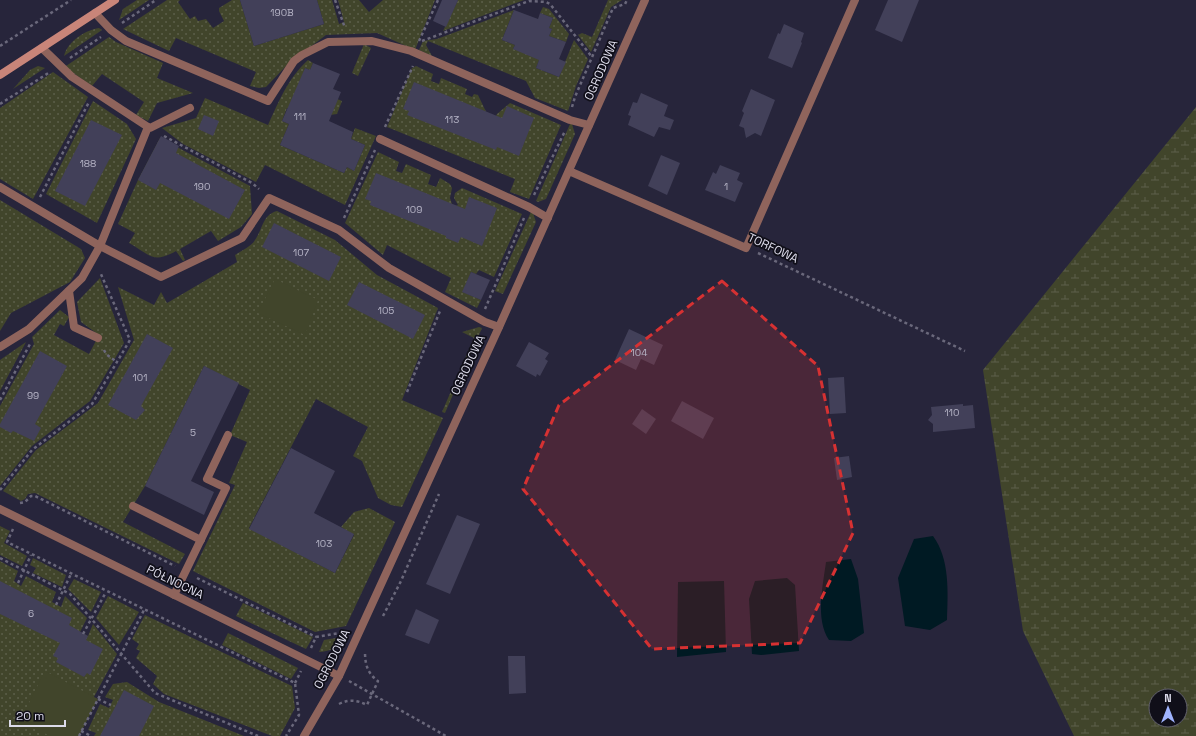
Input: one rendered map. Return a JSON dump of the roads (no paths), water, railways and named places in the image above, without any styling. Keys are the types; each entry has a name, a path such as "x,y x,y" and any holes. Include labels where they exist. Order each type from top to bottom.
{"main road":[{"path":"0,75 115,0"}],"street":[{"name":"OGRODOWA","path":"304,736 339,676 499,327 645,0"},
{"name":"TORFOWA","path":"569,171 746,248 855,0"},
{"path":"95,13 111,30 126,41 268,101 294,61 302,56 328,42 372,41 411,51 570,120 589,126"},
{"path":"42,48 72,77 149,127"},
{"path":"0,347 29,329 82,278 100,246 149,127 190,108"},
{"path":"380,139 529,207 548,218"},
{"path":"0,187 100,246 161,277 242,238 268,198 339,230 389,268 485,322 499,327"},
{"path":"69,291 74,327 98,338"},
{"path":"174,595 226,488 207,479 228,436"},
{"path":"133,506 201,540"},
{"name":"PÓŁNOCNA","path":"0,509 339,676"}],"water":[{"path":"933,536 939,545 947,576 947,620 930,630 905,626 898,578 914,539"},
{"path":"851,559 858,579 864,633 851,641 829,640 822,622 821,612 826,562"},
{"path":"787,578 795,585 799,651 761,655 752,654 749,599 755,581"},
{"path":"724,581 726,652 677,657 678,582"}]}
